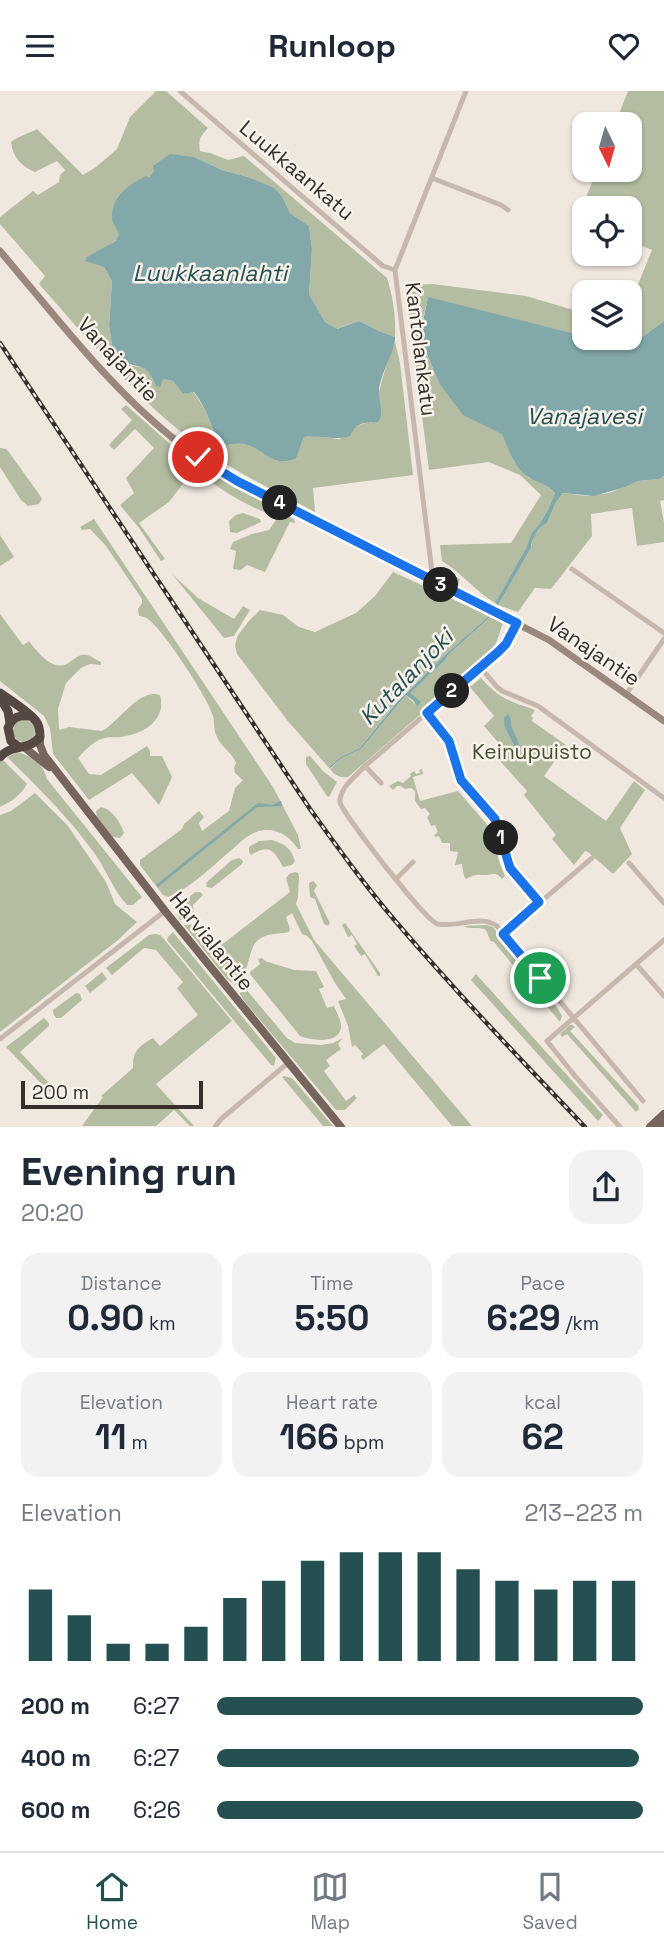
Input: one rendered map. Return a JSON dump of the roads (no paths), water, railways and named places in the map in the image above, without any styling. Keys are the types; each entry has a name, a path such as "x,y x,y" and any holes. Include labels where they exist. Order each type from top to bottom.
{"highway":[{"path":"0,696 34,719 39,725 40,737 30,746 6,751 0,757"},
{"path":"0,696 8,711 11,741 21,747"},
{"path":"0,742 18,716 29,716"}],"main road":[{"name":"Harvialantie","path":"40,737 41,749 59,776 164,911 341,1126"},
{"name":"Harvialantie","path":"21,747 59,776"},
{"path":"650,1126 664,1114"},
{"path":"659,1126 664,1122"}],"street":[{"name":"Luukkaankatu","path":"180,91 383,266 395,270"},
{"name":"Kantolankatu","path":"432,580 395,270 466,91"},
{"path":"432,178 508,209"},
{"name":"Vanajantie","path":"0,251 122,392 188,450 237,481 549,640 664,721"},
{"path":"572,569 664,633"},
{"path":"517,623 506,644 365,766 341,792 339,799 341,806 396,879 432,922 443,925 490,922 497,926 643,1101"},
{"path":"627,693 664,639"},
{"path":"481,668 502,691 538,706 664,798"},
{"path":"427,713 449,741 461,780 495,819 510,868 539,902"},
{"path":"365,766 382,783"},
{"path":"503,934 592,858"},
{"path":"396,879 413,862"},
{"path":"629,863 664,903"},
{"path":"0,1039 164,911"},
{"path":"620,1126 547,1041 664,940"},
{"path":"636,964 664,996"},
{"path":"215,1126 288,1063"}],"water":[{"name":"Luukkaanlahti","path":"170,154 194,157 274,188 283,198 290,213 309,226 312,249 309,294 325,322 337,329 359,321 395,337 380,384 381,414 378,422 361,424 350,436 304,437 296,459 274,460 252,446 221,446 194,392 183,394 173,381 163,379 160,387 156,386 144,368 114,357 109,326 112,281 104,267 85,261 87,257 116,241 119,234 112,218 112,210 122,192 146,176 149,178 154,171 153,166"},
{"name":"Vanajavesi","path":"428,297 572,333 572,350 642,350 642,337 664,321 664,476 638,481 594,496 563,493 547,523 536,534 531,548 498,605 495,603 555,493 520,470 502,434 463,415 439,383 422,342 417,340 416,337 421,331"},
{"path":"489,616 410,693 421,702 417,706 406,695 361,749 342,758 329,769 341,757 360,748 396,703"},
{"path":"508,714 521,750 522,758 519,760 515,756 514,745 505,727 504,718"},
{"path":"281,801 282,806 257,807 158,887 156,885 258,803 272,805"}],"railway":[{"path":"0,343 310,809 352,867 443,975 585,1127"}],"water label":[{"name":"Kutalanjoki","path":"406,677"}],"park label":[{"name":"Keinupuisto","path":"532,751"}]}
